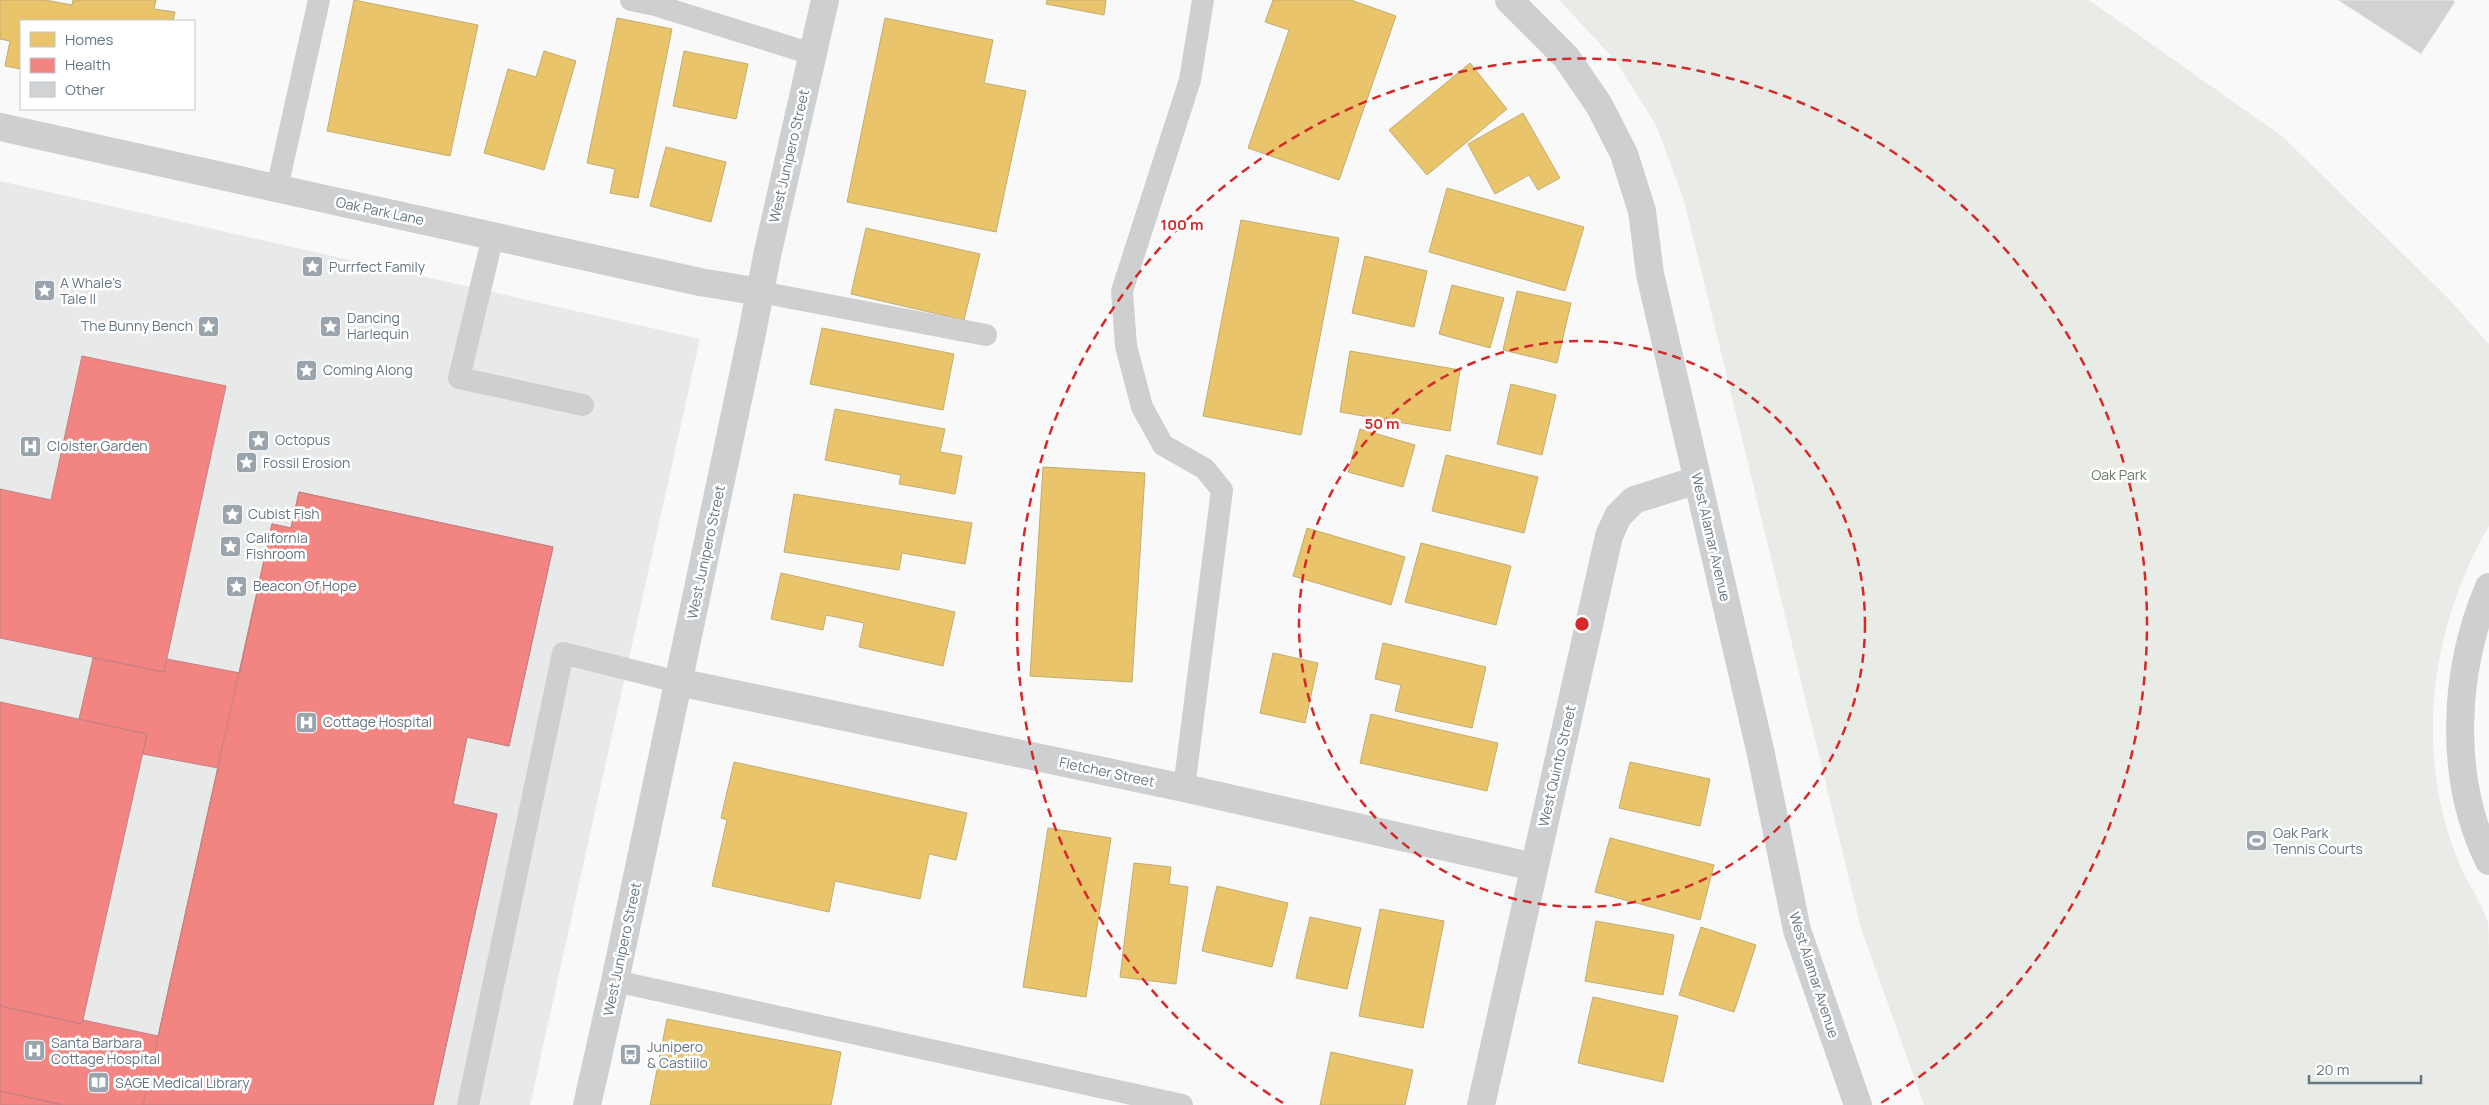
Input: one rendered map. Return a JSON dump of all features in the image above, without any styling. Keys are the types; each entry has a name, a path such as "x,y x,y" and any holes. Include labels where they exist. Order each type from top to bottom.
{"street":[{"name":"West Junipero Street","path":"587,1105 616,981 760,292 825,0"},
{"name":"West Alamar Avenue","path":"1509,0 1566,57 1599,105 1624,154 1642,211 1650,274 1761,754 1797,930 1858,1105"},
{"name":"Oak Park Lane","path":"0,127 700,282 760,292"},
{"name":"West Quinto Street","path":"1481,1105 1610,536 1618,516 1634,500 1697,480"},
{"path":"2489,587 2479,610 2466,656 2461,714 2461,754 2468,801 2482,848 2489,861"},
{"name":"Fletcher Street","path":"678,682 1184,788 1534,867"}],"lane":[{"path":"277,188 319,0"},
{"path":"631,0 655,5 812,54"},
{"path":"1184,788 1222,490 1205,469 1163,445 1142,407 1126,346 1122,291 1190,80 1203,0"},
{"path":"494,236 459,378 583,404"},
{"path":"760,292 986,335"},
{"path":"468,1105 563,653 678,682"},
{"path":"616,981 1182,1105"}],"shaded area":[{"name":"Cottage Hospital","path":"0,181 700,339 530,1105 0,1105"}],"green space":[{"name":"Oak Park","path":"1559,0 2089,0 2283,137 2445,295 2489,344 2489,526 2469,564 2453,604 2442,646 2435,689 2433,732 2436,774 2444,817 2460,866 2488,923 2489,1105 1924,1105 1861,928 1684,200 1656,125 1616,61"}],"building: Homes":[{"path":"0,0 45,0 72,5 73,0 156,0 154,9 175,12 173,20 20,20 20,69 5,66 10,41 0,39"},
{"path":"354,0 478,25 450,156 327,131"},
{"path":"1047,0 1106,0 1104,15 1046,4"},
{"path":"1273,0 1351,0 1396,16 1339,180 1248,148 1289,30 1265,22"},
{"path":"617,18 672,29 638,198 610,193 615,169 587,163"},
{"path":"885,18 993,40 984,83 1026,91 996,232 847,202"},
{"path":"544,51 576,61 544,170 484,153 508,69 536,77"},
{"path":"684,51 748,64 736,119 673,106"},
{"path":"1470,63 1507,109 1427,175 1389,130"},
{"path":"1523,113 1560,178 1538,190 1529,175 1495,194 1468,144"},
{"path":"666,147 726,162 711,222 650,206"},
{"path":"1447,188 1584,227 1565,291 1429,252"},
{"path":"1241,220 1339,238 1301,435 1203,416"},
{"path":"866,228 980,254 964,320 851,294"},
{"path":"1365,256 1427,271 1414,327 1352,313"},
{"path":"1452,285 1504,298 1490,348 1439,334"},
{"path":"1517,291 1571,303 1557,363 1503,350"},
{"path":"822,328 954,354 943,410 810,384"},
{"path":"1350,351 1460,370 1450,431 1340,412"},
{"path":"1511,384 1556,395 1542,455 1497,444"},
{"path":"835,409 945,429 940,452 962,456 955,494 899,484 901,475 825,460"},
{"path":"1360,429 1415,445 1403,487 1348,472"},
{"path":"1446,455 1538,477 1524,533 1432,511"},
{"path":"1043,467 1145,473 1132,682 1030,676"},
{"path":"794,494 972,523 965,564 902,553 899,570 784,552"},
{"path":"1307,528 1405,557 1391,605 1293,576"},
{"path":"1421,543 1511,566 1496,625 1405,602"},
{"path":"781,573 955,612 943,666 859,647 864,623 826,615 823,630 771,619"},
{"path":"1383,643 1486,667 1472,728 1395,711 1401,685 1375,679"},
{"path":"1273,653 1318,663 1305,723 1260,713"},
{"path":"1371,714 1498,743 1487,791 1360,763"},
{"path":"734,762 967,813 956,860 929,854 920,899 835,881 829,912 712,886 727,820 721,818"},
{"path":"1630,762 1710,779 1700,826 1619,808"},
{"path":"1048,828 1111,838 1086,997 1023,987"},
{"path":"1610,838 1714,865 1700,920 1595,892"},
{"path":"1134,863 1171,867 1169,884 1188,887 1176,984 1120,977"},
{"path":"1217,886 1288,903 1272,967 1202,951"},
{"path":"1380,909 1444,921 1423,1028 1359,1016"},
{"path":"1310,917 1361,928 1347,989 1296,978"},
{"path":"1596,921 1674,935 1663,995 1585,981"},
{"path":"1701,927 1756,945 1734,1012 1679,995"},
{"path":"1593,997 1678,1016 1663,1082 1578,1063"},
{"path":"667,1019 841,1052 831,1105 650,1105"},
{"path":"1331,1052 1413,1070 1405,1105 1320,1105"}],"building: Health":[{"path":"82,356 226,386 164,672 0,638 0,489 51,500"},
{"path":"299,492 553,547 509,746 467,737 453,804 497,814 433,1105 143,1105 218,768 143,754 147,734 79,719 93,658 164,672 167,659 240,673 272,524 291,528"},
{"path":"299,492 553,547 509,746 467,737 453,804 497,814 433,1105 61,1105 0,1091 0,1006 82,1024 83,1020 158,1036 272,524 291,528"},
{"path":"0,702 147,734 82,1024 0,1006"},
{"path":"0,1091 61,1104 61,1105 0,1105"}],"building: Other":[{"path":"2338,0 2453,0 2455,2 2421,54"}],"place":[{"name":"Purrfect Family","path":"313,267"},
{"name":"A Whale's Tale II","path":"44,291"},
{"name":"The Bunny Bench","path":"209,326"},
{"name":"Dancing Harlequin","path":"331,326"},
{"name":"Coming Along","path":"307,370"},
{"name":"Octopus","path":"259,440"},
{"name":"Cloister Garden","path":"31,446"},
{"name":"Fossil Erosion","path":"247,463"},
{"name":"Cubist Fish","path":"232,514"},
{"name":"California Fishroom","path":"230,546"},
{"name":"Beacon Of Hope","path":"237,586"},
{"name":"Cottage Hospital","path":"307,722"},
{"name":"Oak Park Tennis Courts","path":"2257,841"},
{"name":"Santa Barbara Cottage Hospital","path":"35,1051"},
{"name":"Junipero & Castillo","path":"631,1055"},
{"name":"SAGE Medical Library","path":"99,1083"}]}
